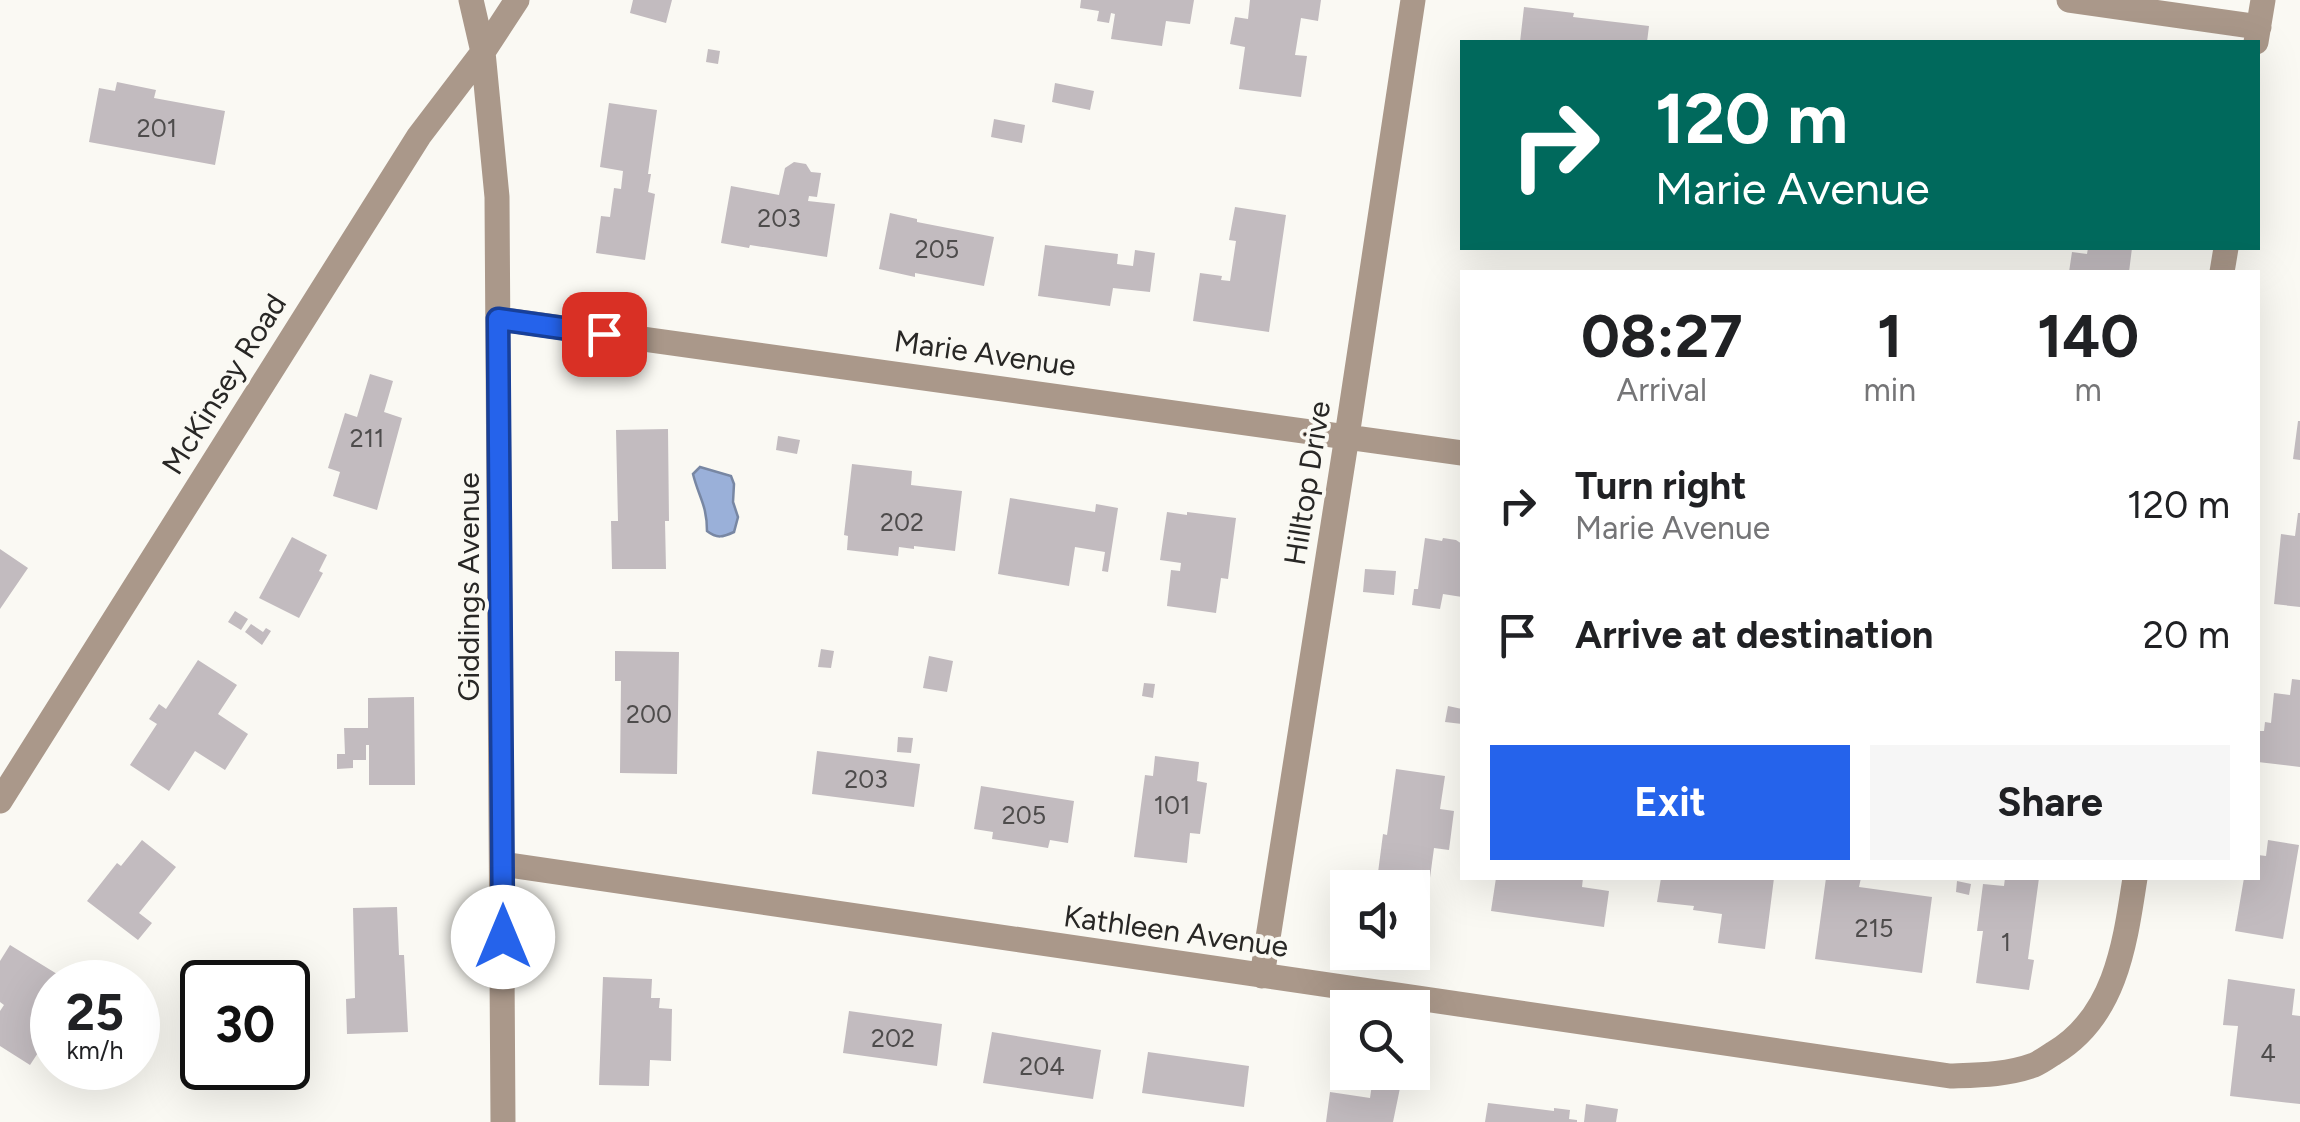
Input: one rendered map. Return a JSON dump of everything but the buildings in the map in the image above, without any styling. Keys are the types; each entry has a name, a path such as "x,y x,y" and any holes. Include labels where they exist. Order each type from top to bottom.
{"street":[{"path":"471,0 483,52"},
{"name":"McKinsey Road","path":"0,801 418,136 483,52 517,0"},
{"name":"Hilltop Drive","path":"1262,976 1413,0"},
{"path":"2068,0 2257,35 2263,0"},
{"name":"Giddings Avenue","path":"483,52 496,172 503,1122"},
{"name":"Marie Avenue","path":"498,319 1460,452"},
{"name":"Kathleen Avenue","path":"502,864 1950,1076 1997,1074 2036,1064 2073,1042 2092,1020 2110,988 2125,938 2134,880"}],"water":[{"path":"700,467 731,476 738,517 734,532 720,536 707,531 693,474"}],"route":[{"path":"503,937 498,319 604,334"}]}
